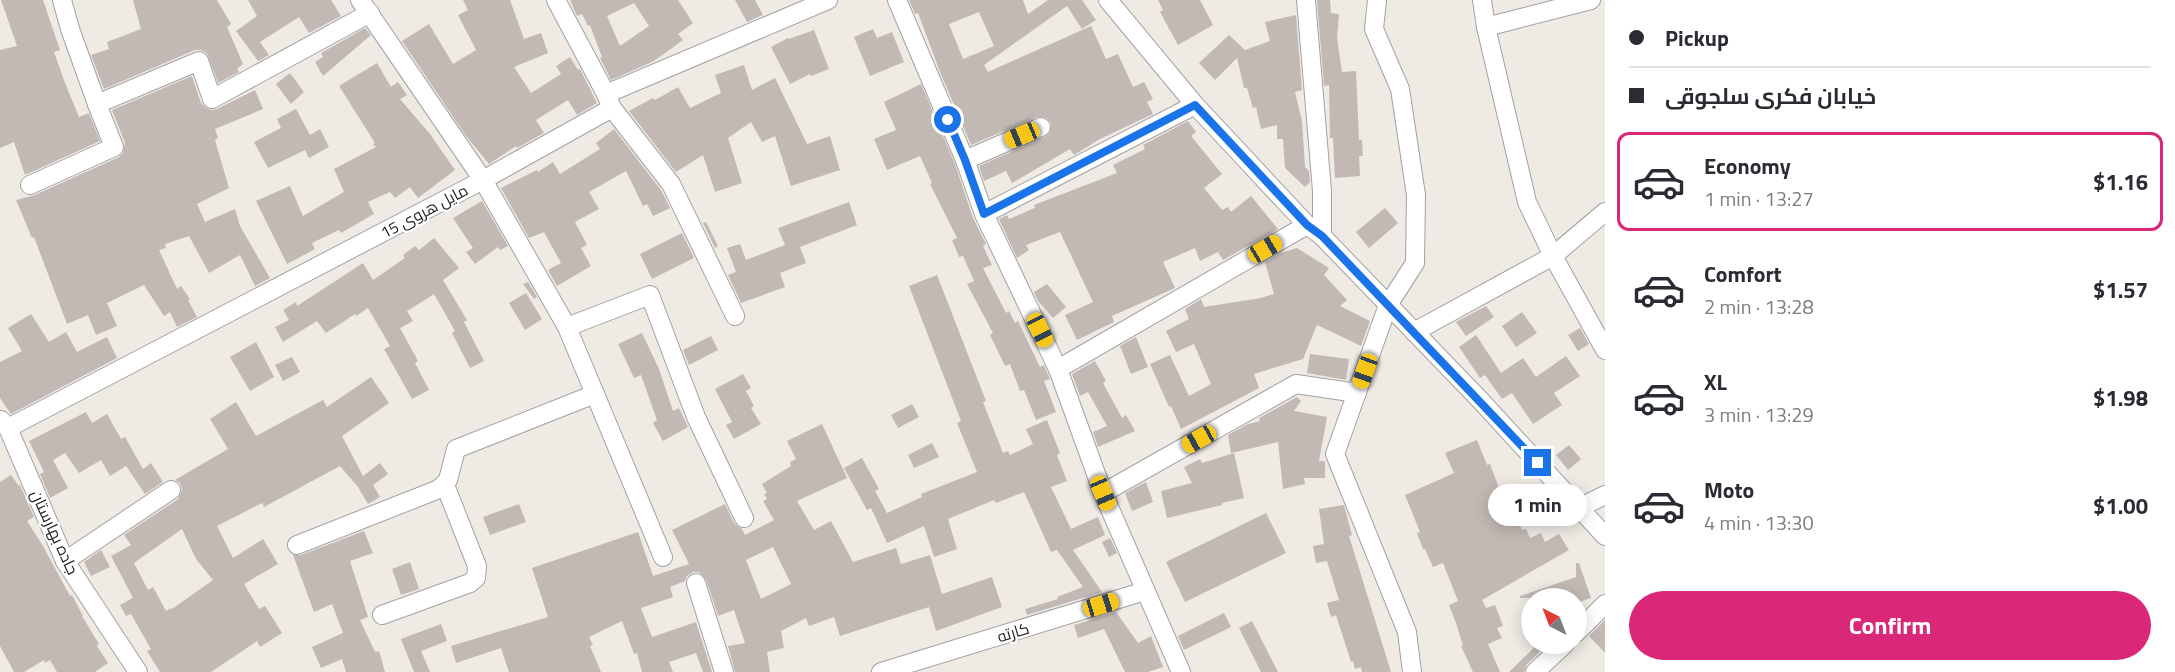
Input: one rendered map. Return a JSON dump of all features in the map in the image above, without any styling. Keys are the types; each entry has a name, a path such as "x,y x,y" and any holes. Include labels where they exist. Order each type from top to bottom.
{"street":[{"path":"30,185 114,147 70,29 62,0"},
{"path":"556,0 609,101 671,184 735,316"},
{"name":"مایل هروی 15","path":"4,423 483,180 609,101 827,0"},
{"path":"897,0 965,160 984,214 1058,369 1103,493 1180,672"},
{"path":"1108,0 1195,105 1307,225 1322,236 1482,402 1605,536"},
{"path":"1306,0 1322,191 1322,236"},
{"path":"1377,0 1374,29 1400,89 1416,195 1415,263 1388,305 1335,454 1407,632 1412,672"},
{"path":"1482,0 1486,27 1527,202 1553,256 1605,350"},
{"path":"1486,27 1591,0"},
{"path":"98,104 199,61 212,99 365,6 483,180 567,327 663,557"},
{"path":"984,214 1195,105"},
{"path":"965,160 1041,127"},
{"path":"1414,332 1553,256 1605,213"},
{"path":"1058,369 1307,225"},
{"path":"567,327 650,295 696,417 744,518"},
{"path":"1103,493 1296,384 1357,393"},
{"path":"297,545 439,489 448,480 456,449 595,394"},
{"name":"جاده بهارستان","path":"4,423 65,561 138,672"},
{"path":"382,615 470,583 476,578 477,566 445,485"},
{"path":"65,561 171,490"},
{"path":"1579,508 1605,495"},
{"path":"696,583 724,672"},
{"name":"کارته","path":"881,672 1145,591"},
{"path":"1587,622 1605,604"},
{"path":"1535,672 1555,654"}],"building":[{"path":"1,0 43,0 60,50 54,52 65,83 79,117 89,113 100,141 25,175 14,142 0,148 0,50 17,46"},
{"path":"133,0 217,0 231,24 227,27 243,64 237,69 239,72 218,83 207,53 195,50 104,89 91,55 109,49 107,42 141,29"},
{"path":"248,0 331,0 341,16 309,33 299,17 260,42 269,55 258,61 236,31 257,16"},
{"path":"463,0 510,0 524,39 541,33 548,53 514,67 531,93 561,74 556,66 570,57 578,70 580,69 597,103 577,115 568,100 536,120 544,133 517,148 516,146 489,164 466,136 402,41 429,24 453,64 476,50 458,15 468,10"},
{"path":"570,0 678,0 693,23 678,34 683,40 661,56 611,80 600,58 602,57 590,25 588,26 582,14 577,16","holes":["634,3 649,26 620,46 607,16"]},
{"path":"735,0 755,0 763,15 747,22"},
{"path":"909,0 1023,0 1028,14 1048,0 1082,0 1096,20 1082,29 1067,6 984,65 988,72 1091,26 1106,59 1118,54 1133,87 1144,82 1153,99 1147,102 1153,114 1100,139 1074,155 1070,149 1012,183 1006,171 984,181 979,166 1045,137 1050,133 1051,123 1047,118 1037,117 971,145 918,13 915,14","holes":["979,12 994,46 963,59 949,24"]},
{"path":"1158,0 1200,0 1213,25 1178,45 1160,12 1163,10"},
{"path":"1317,0 1330,0 1331,13 1339,14 1337,38 1342,72 1356,71 1359,140 1362,140 1363,156 1359,156 1360,176 1335,178 1333,138 1330,138 1329,85 1324,86"},
{"path":"1296,15 1302,90 1295,92 1302,121 1305,167 1309,171 1310,182 1305,187 1285,168 1283,139 1277,139 1277,125 1261,129 1256,107 1253,108 1247,88 1244,88 1237,58 1215,80 1199,63 1229,35 1245,50 1270,41 1265,22"},
{"path":"365,28 371,35 323,76 315,62 323,57 321,53"},
{"path":"873,29 877,38 892,32 904,62 870,76 854,37"},
{"path":"814,30 829,69 811,76 810,74 790,84 771,47 788,38"},
{"path":"377,63 391,87 398,82 407,95 400,99 430,134 455,170 418,198 410,187 395,198 390,192 368,202 374,214 341,233 339,230 312,243 315,249 287,264 256,201 290,186 303,216 344,192 334,169 376,147 339,86"},
{"path":"744,65 752,90 775,78 807,144 830,136 840,170 791,186 775,136 762,142 751,122 728,138 742,183 715,192 703,155 676,172 629,111 678,87 690,108 721,93 715,75"},
{"path":"290,73 304,92 291,104 276,84"},
{"path":"192,76 201,103 206,108 217,109 255,90 263,109 215,129 218,138 215,140 229,188 197,204 205,222 235,209 240,226 270,278 255,286 240,255 209,273 189,236 165,244 166,248 159,250 177,289 181,286 190,299 188,300 197,317 177,327 170,312 164,316 144,285 107,303 117,326 96,335 88,315 67,324 34,237 32,238 16,200 35,195 119,157 123,153 125,143 112,110"},
{"path":"921,84 955,164 973,218 986,244 983,246 992,265 983,268 1006,313 1009,311 1015,323 1018,321 1040,367 1044,365 1050,379 1044,381 1056,412 1036,420 1024,390 1020,391 1010,364 1005,366 990,335 993,333 967,284 974,281 963,256 959,257 952,240 957,238 930,184 932,183 920,156 887,170 874,139 896,130 884,102"},
{"path":"296,109 310,135 320,129 329,147 309,158 305,150 268,168 254,142 281,128 277,119"},
{"path":"1188,121 1196,132 1191,136 1222,174 1204,188 1222,210 1228,207 1231,212 1251,196 1278,229 1223,260 1218,252 1200,261 1195,248 1163,262 1175,288 1112,316 1114,322 1077,340 1065,315 1093,302 1060,232 1026,245 1029,250 1017,258 999,219 1007,215 1009,219 1035,208 1034,205 1117,173 1113,165 1145,149 1143,145"},
{"path":"614,129 661,190 670,208 653,216 647,204 643,206 626,171 589,192 599,209 575,222 587,245 581,248 591,266 557,286 548,270 561,263 544,232 529,238 501,188 537,170 538,172 553,162 560,174 600,149 596,143"},
{"path":"482,201 508,246 500,250 498,247 475,264 466,252 473,248 453,218"},
{"path":"849,202 857,225 800,247 806,263 780,273 785,287 741,303 728,275 736,272 727,248 740,244 746,260 785,245 778,228"},
{"path":"1385,208 1398,223 1369,248 1356,232"},
{"path":"706,222 718,246 715,248 703,223"},
{"path":"682,233 694,258 652,279 640,254"},
{"path":"434,238 459,268 443,280 467,320 464,322 484,361 470,368 452,333 455,331 434,294 407,311 413,321 400,328 418,361 415,363 429,390 412,399 384,349 390,346 368,308 326,333 317,321 283,342 275,327 289,320 283,310 296,302 297,306 363,263 373,280 405,258 403,255 415,246 419,250"},
{"path":"1297,248 1329,268 1324,275 1347,300 1340,306 1370,321 1361,346 1317,325 1303,359 1254,374 1259,388 1181,429 1150,364 1170,355 1189,396 1211,384 1194,344 1176,352 1166,331 1189,319 1185,309 1201,299 1204,307 1274,294 1265,262 1281,253"},
{"path":"937,275 986,401 983,402 1003,453 1008,451 1010,455 1033,444 1026,429 1047,420 1060,453 1057,455 1067,481 1051,487 1071,529 1098,517 1105,535 1073,550 1102,592 1027,615 1025,609 1058,599 1057,597 1083,587 1057,550 1051,552 1024,492 996,503 994,500 948,519 957,549 934,557 924,526 887,543 871,508 867,510 844,468 862,458 879,489 875,491 887,513 922,497 921,494 977,472 957,423 961,421 909,286"},
{"path":"528,282 537,297 534,299 523,284"},
{"path":"1047,284 1066,307 1053,318 1038,301 1034,292"},
{"path":"526,293 542,319 525,330 509,303"},
{"path":"1486,306 1494,317 1466,336 1456,322"},
{"path":"1522,312 1537,333 1516,347 1502,326"},
{"path":"31,314 49,342 66,332 77,352 107,337 117,358 11,414 0,398 0,362 22,351 8,328"},
{"path":"1580,328 1589,344 1578,351 1568,335"},
{"path":"642,333 659,369 673,411 679,408 688,427 663,441 653,423 657,420 641,375 634,378 618,344"},
{"path":"1476,335 1501,373 1523,358 1536,377 1566,356 1580,376 1554,393 1562,405 1533,424 1512,393 1502,399 1485,375 1480,378 1459,347"},
{"path":"711,336 718,350 689,365 683,350"},
{"path":"1136,337 1148,367 1131,374 1120,346"},
{"path":"256,342 274,377 250,391 230,357"},
{"path":"1310,354 1349,359 1346,380 1307,373"},
{"path":"292,357 300,372 283,381 275,365"},
{"path":"1095,361 1106,381 1103,383 1122,418 1126,415 1135,431 1098,447 1093,432 1107,426 1088,392 1080,396 1072,374"},
{"path":"743,374 751,388 746,391 754,406 751,408 761,424 734,439 726,425 732,422 715,389"},
{"path":"371,377 389,403 342,436 363,476 380,463 388,474 373,485 380,497 368,504 358,487 340,466 264,507 262,503 217,526 233,558 263,539 278,564 244,584 259,609 265,606 282,633 260,647 257,641 211,672 160,672 147,651 151,649 131,614 126,616 120,605 133,598 111,556 131,545 124,535 178,499 182,489 180,483 175,480 228,449 210,419 236,402 256,436 323,400 327,407","holes":["182,529 196,559 213,580 166,611 153,587 148,590 134,563"]},
{"path":"1297,397 1301,401 1294,411 1327,417 1319,461 1325,461 1325,478 1304,478 1305,484 1283,489 1278,442 1231,453 1228,435 1248,424 1260,421 1259,418"},
{"path":"912,404 919,417 898,428 891,415"},
{"path":"86,412 92,423 107,414 121,439 125,437 143,469 151,463 163,482 145,494 126,466 110,476 101,460 79,473 65,453 53,460 68,488 50,498 40,474 44,472 29,441"},
{"path":"822,424 847,478 797,501 814,530 831,521 853,562 896,548 901,564 930,555 942,594 992,577 1002,607 936,631 929,607 840,636 834,617 809,626 806,618 781,631 784,648 767,652 770,672 735,672 728,646 745,643 734,610 718,616 706,579 699,572 693,572 687,576 685,581 670,587 673,597 641,608 652,637 696,622 712,672 703,672 696,653 669,662 673,672 642,672 637,653 634,654 622,621 589,637 593,645 590,646 601,672 509,672 501,648 456,663 451,646 548,617 532,568 638,532 653,576 689,564 672,530 725,504 734,523 742,529 745,535 774,520 763,501 767,499 764,494 767,493 762,484 791,466 790,462 796,459 787,441","holes":["773,547 791,584 761,599 746,560"]},
{"path":"1477,440 1487,465 1490,464 1507,509 1512,507 1522,530 1526,529 1530,538 1541,533 1545,542 1559,534 1569,550 1482,600 1486,608 1495,605 1503,626 1497,628 1502,638 1488,644 1500,672 1473,672 1461,646 1463,646 1449,605 1458,601 1443,563 1433,567 1423,549 1417,533 1420,532 1405,495 1454,473 1445,453"},
{"path":"932,443 939,457 914,468 908,455"},
{"path":"1569,445 1581,459 1568,470 1556,455"},
{"path":"1234,453 1244,498 1167,518 1161,491 1192,483 1184,467 1200,459 1202,463"},
{"path":"11,475 20,485 34,517 27,521 70,596 72,595 108,663 95,672 57,672 50,660 45,663 44,660 24,672 14,672 0,646 0,482"},
{"path":"1146,482 1153,502 1132,511 1125,493"},
{"path":"519,504 526,522 490,535 483,517"},
{"path":"1344,505 1352,535 1349,536 1391,672 1362,672 1361,667 1355,669 1336,615 1331,617 1327,603 1339,600 1327,561 1316,563 1313,546 1324,544 1319,509"},
{"path":"1266,513 1286,553 1185,602 1166,562"},
{"path":"364,531 373,553 350,561 368,617 360,620 375,652 379,651 385,672 346,672 342,659 321,668 312,647 343,633 332,604 314,612 293,555 301,555"},
{"path":"1110,538 1117,553 1109,557 1102,542"},
{"path":"101,550 110,567 91,576 84,562"},
{"path":"410,562 419,589 401,595 392,569"},
{"path":"1576,563 1579,563 1591,598 1587,599 1587,588 1544,588 1576,577"},
{"path":"1116,612 1138,643 1151,636 1163,667 1148,672 1125,672 1104,629 1078,638 1074,625"},
{"path":"1224,613 1231,627 1184,650 1178,636"},
{"path":"1605,620 1605,653 1589,636"},
{"path":"1252,621 1278,672 1261,672 1239,628"},
{"path":"441,624 447,641 421,651 430,672 414,672 401,639"},
{"path":"1528,654 1538,654 1527,664 1524,672 1509,672"}],"route":[{"path":"948,120 984,214 1195,105 1307,225 1322,236 1538,463"}]}
